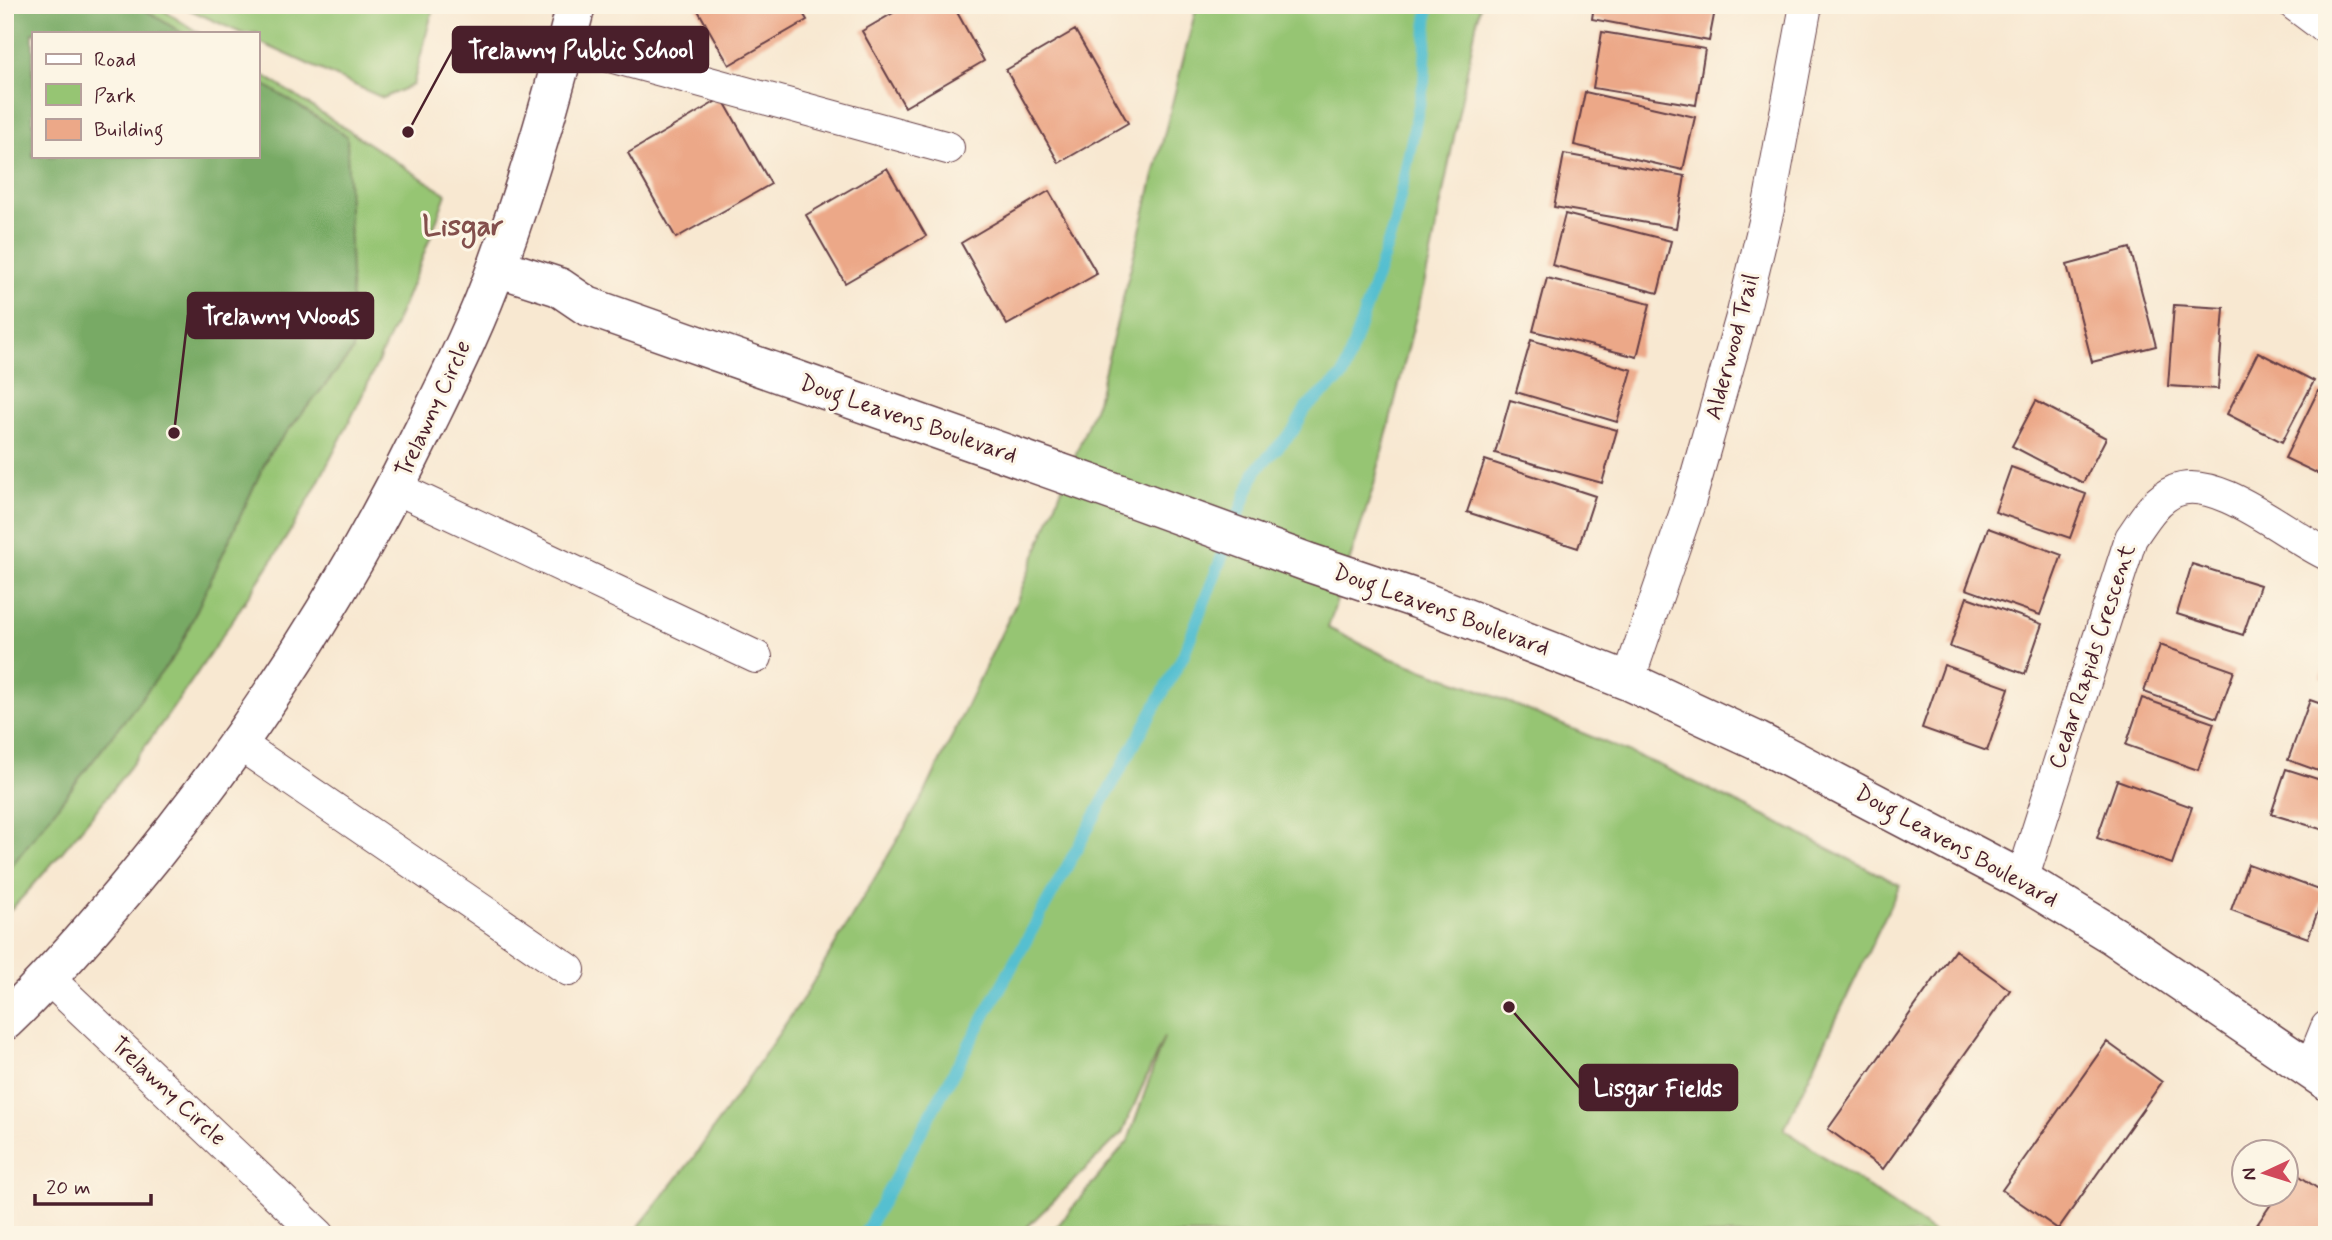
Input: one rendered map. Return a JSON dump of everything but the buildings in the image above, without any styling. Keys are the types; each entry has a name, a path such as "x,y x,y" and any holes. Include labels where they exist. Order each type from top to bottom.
{"street":[{"name":"Trelawny Circle","path":"5,1021 48,978 155,855 238,743 332,601 396,488 462,352 497,267 576,5"},
{"name":"Alderwood Trail","path":"1628,681 1689,503 1743,313 1769,205 1806,5"},
{"path":"2295,5 2327,29"},
{"path":"566,44 948,148"},
{"name":"Doug Leavens Boulevard","path":"497,267 559,287 587,306 1132,498 1310,564 1416,599 1628,681 1757,741 2022,880 2115,936 2318,1075"},
{"path":"396,488 756,657"},
{"name":"Cedar Rapids Crescent","path":"2022,880 2131,538 2151,509 2176,490 2205,488 2231,498 2327,554"},
{"path":"238,743 569,970"},
{"name":"Trelawny Circle","path":"48,978 319,1235"},
{"path":"2318,1075 2327,1027"}],"green space":[{"path":"5,5 155,5 197,32 32,32 32,158 259,158 259,72 446,194 403,306 370,380 292,528 168,716 90,818 5,916"},
{"path":"5,5 137,5 180,32 32,32 32,158 259,158 259,81 347,136 353,351 269,454 178,651 13,864 5,869"},
{"path":"179,5 434,5 413,85 383,98 259,42 259,32 239,32"},
{"path":"1197,5 1480,5 1429,264 1374,485 1328,628 1390,658 1472,687 1659,765 1900,885 1784,1129 1937,1235 1050,1235 1128,1141 1164,1037 1122,1133 1019,1235 632,1235 694,1157 806,994 924,795 1016,603 1097,401"}],"waterway":[{"path":"864,1235 1183,656 1256,470 1293,431 1306,408 1343,376 1394,225 1424,82 1428,5"}],"place":[{"name":"Trelawny Public School","path":"408,132"},
{"name":"Trelawny Woods","path":"174,433"},
{"name":"Lisgar Fields","path":"1509,1007"}],"district":[{"name":"Lisgar","path":"463,226"}]}
